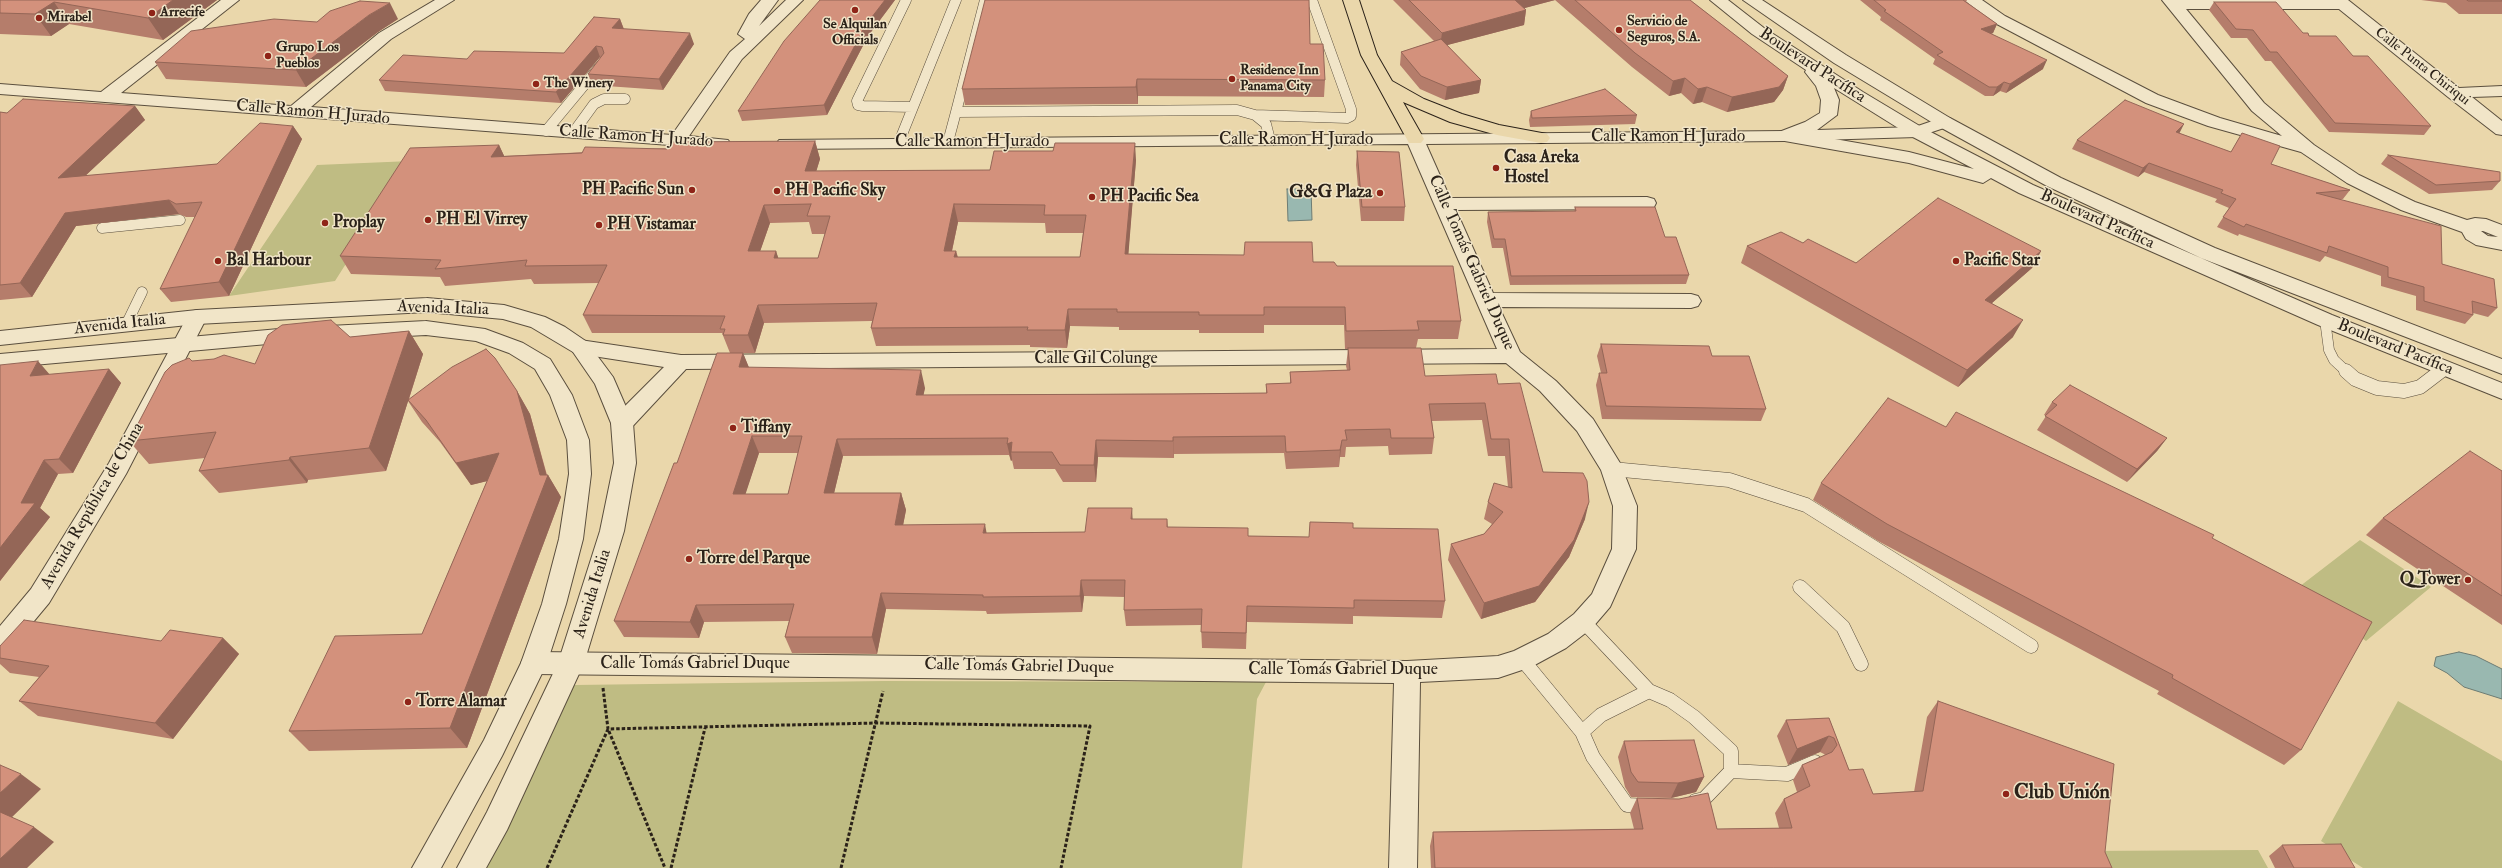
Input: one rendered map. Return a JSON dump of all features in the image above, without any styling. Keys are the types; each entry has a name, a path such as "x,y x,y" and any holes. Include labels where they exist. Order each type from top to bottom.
{"highway":[{"path":"1351,0 1358,27 1369,55 1387,85 1415,139"},
{"path":"1387,85 1418,103 1456,118 1497,130 1541,138"}],"street":[{"path":"106,96 231,0"},
{"path":"296,112 385,36 446,0"},
{"path":"677,141 736,56 749,27 770,0"},
{"path":"736,56 795,0"},
{"name":"Boulevard Pacífica","path":"1718,0 1758,32 1806,64 1917,132 2026,189 2325,320 2502,391"},
{"name":"Boulevard Pacífica","path":"1751,0 1840,59 1944,122 2054,182 2208,253 2502,367"},
{"path":"1972,0 1999,19 2152,99 2214,122 2308,149"},
{"path":"2171,2 2340,2"},
{"path":"2171,2 2258,107 2308,149 2353,179 2401,203 2470,228 2473,235 2483,241 2502,244"},
{"name":"Calle Punta Chiriqui","path":"2340,2 2454,92 2494,115 2502,130"},
{"path":"1785,136 1811,126 1828,115 1830,100 1824,85 1806,64"},
{"name":"Calle Ramon H Jurado","path":"0,89 677,141 737,144"},
{"path":"2454,92 2502,91"},
{"path":"2214,122 2240,119 2252,114 2258,107"},
{"name":"Calle Ramon H Jurado","path":"768,144 1785,136 1917,132 1944,122"},
{"path":"1785,136 1909,158 2026,189"},
{"name":"Calle Tomás Gabriel Duque","path":"534,662 1407,672 1498,667 1522,659 1557,641 1583,621 1601,600 1624,549 1625,506 1612,469 1585,425 1548,386 1511,356 1415,139"},
{"path":"1444,204 1647,203"},
{"path":"2470,228 2475,224 2486,224 2502,232"},
{"path":"1486,300 1691,300"},
{"name":"Avenida Italia","path":"0,338 197,317 427,306 468,307 504,312 538,322 558,332 580,347 605,382 622,423 626,463 612,531 572,663 497,821 471,868"},
{"name":"Avenida República de China","path":"0,644 40,596 106,489 197,317"},
{"name":"Avenida Italia","path":"0,361 183,343 426,328 478,334 516,348 543,364 561,395 578,440 580,474 571,539 554,604 534,662 493,748 426,868"},
{"name":"Calle Gil Colunge","path":"580,347 681,362 1511,356"},
{"path":"622,423 681,362"},
{"path":"1403,868 1407,672"}],"lane":[{"path":"906,0 857,100 858,105 863,106 913,107"},
{"path":"899,142 956,0"},
{"path":"948,142 985,0"},
{"path":"956,112 1237,110 1255,115 1347,118 1351,116 1351,109 1323,35 1312,0"},
{"path":"546,131 602,63"},
{"path":"573,132 594,104 604,99 625,99"},
{"path":"1255,115 1266,124 1270,140"},
{"path":"102,228 180,220"},
{"path":"126,325 142,292"},
{"path":"2325,320 2329,350 2334,360 2356,379 2377,388 2404,391 2414,388 2445,368"},
{"path":"1612,469 1729,480 1806,505 2031,646"},
{"path":"1800,587 1843,627 1861,664"},
{"path":"1522,659 1582,732 1593,757 1628,805 1671,806 1704,799 1731,771 1731,751 1694,717 1670,700 1649,691 1583,621"},
{"path":"1582,732 1601,715 1649,691"},
{"path":"1731,771 1787,774 1819,760"}],"path":[{"path":"599,663 608,729 666,868"},
{"path":"841,868 889,665"},
{"path":"608,729 876,723 1090,726 1061,868"},
{"path":"671,868 705,728"},
{"path":"547,868 608,729"}],"shaded area":[{"name":"Proplay","path":"411,161 335,281 229,296 317,165"},
{"path":"2360,540 2431,587 2366,641 2295,590"},
{"path":"885,681 1266,682 1257,699 1242,868 483,868 574,685"},
{"path":"2398,701 2502,761 2502,868 2363,868 2321,841"},
{"path":"2258,850 2268,868 2090,868 2082,851"}],"water":[{"path":"1287,189 1311,189 1312,220 1288,221"},
{"path":"2459,652 2476,656 2502,669 2502,699 2464,687 2447,673 2434,666 2436,657"}],"building":[{"path":"0,0 173,0 148,18 54,2 35,14 0,13"},
{"path":"820,0 885,0 865,26 824,105 738,111 784,41"},
{"path":"985,0 1309,0 1310,44 1323,44 1325,80 1137,79 1136,87 962,89"},
{"path":"1409,0 1515,0 1526,10 1442,33"},
{"path":"1575,0 1690,0 1788,76 1779,87 1732,97 1707,87 1698,89 1685,78 1673,81 1635,53"},
{"path":"1874,0 1963,0 1997,24 1981,29 2047,60 2010,84 2004,82 1997,87 1989,87 1937,55 1943,52 1884,11 1886,10"},
{"path":"2467,0 2502,0 2502,1 2468,1"},
{"path":"360,1 390,3 369,15 296,70 155,62 191,31 274,19 317,22 330,11"},
{"path":"2214,2 2276,2 2303,33 2308,33 2309,36 2336,36 2353,56 2368,56 2431,126 2335,123 2277,52 2270,52 2253,30 2236,29"},
{"path":"594,17 620,19 612,28 690,33 659,79 588,74 604,53 602,47 596,46 556,92 379,80 403,55 467,59 474,51 564,53"},
{"path":"1441,39 1481,80 1447,87 1421,76 1401,52"},
{"path":"1605,89 1637,115 1532,118 1531,111"},
{"path":"23,99 135,106 58,178 217,164 260,123 293,126 219,282 160,289 202,202 176,204 169,200 65,213 20,283 0,285 0,112 7,113"},
{"path":"2125,100 2184,124 2176,132 2231,152 2242,133 2280,146 2271,164 2350,190 2316,193 2441,226 2442,264 2494,279 2497,308 2472,301 2473,315 2424,301 2424,287 2388,277 2388,267 2329,246 2327,253 2246,224 2244,227 2223,217 2236,199 2221,193 2223,190 2149,163 2143,168 2077,140"},
{"path":"815,141 805,171 990,170 994,151 1053,151 1055,143 1135,143 1125,254 1244,255 1245,242 1312,242 1313,262 1334,262 1337,266 1453,266 1461,321 1417,321 1419,330 1346,331 1345,307 1264,307 1264,315 1199,315 1199,312 1117,312 1117,309 1068,309 1065,330 1027,330 1028,327 871,328 877,303 758,305 748,335 723,335 725,329 720,329 725,316 583,315 607,265 525,266 527,260 435,269 441,260 340,256 410,148 499,145 491,157 582,153 585,147 667,149 670,142","holes":["811,204 807,216 830,216 818,258 774,258 776,251 748,251 764,205","954,204 1045,205 1044,215 1086,215 1080,257 954,257 956,251 944,251"]},
{"name":"G&G Plaza","path":"1357,151 1399,152 1405,207 1362,207"},
{"path":"2388,155 2500,172 2500,181 2436,185"},
{"path":"1938,198 2041,251 1985,300 2023,320 1967,370 1747,246 1781,232 1803,243 1808,239 1856,263"},
{"path":"1575,207 1655,207 1665,237 1676,237 1689,275 1511,276 1505,239 1494,239 1488,212 1576,211"},
{"path":"331,320 350,337 409,331 369,448 290,457 289,460 199,471 216,432 129,441 165,372 172,365 189,358 192,361 214,359 224,355 255,364 268,335 282,325"},
{"path":"1601,344 1709,346 1712,356 1749,356 1766,409 1606,406 1599,373 1607,373"},
{"path":"1348,348 1421,348 1425,376 1496,374 1498,384 1520,383 1543,472 1583,473 1587,481 1589,502 1574,540 1539,586 1484,603 1451,544 1484,534 1503,512 1488,502 1494,483 1512,488 1509,439 1491,439 1485,403 1429,404 1434,438 1391,438 1390,429 1345,430 1347,440 1342,440 1340,450 1286,452 1285,436 1173,437 1173,441 1096,440 1094,465 1060,465 1052,452 1011,452 1012,442 1007,444 1008,438 837,439 824,493 901,493 895,525 985,524 983,533 1085,532 1088,508 1132,508 1131,519 1167,519 1167,527 1248,528 1248,536 1309,537 1310,522 1353,523 1353,528 1438,529 1445,601 1354,600 1354,608 1247,606 1246,633 1201,632 1202,609 1124,610 1125,580 1081,580 1080,596 983,597 983,595 881,593 872,637 785,637 794,604 696,605 690,622 614,621 674,463 677,463 717,353 743,353 739,367 921,370 916,395 1267,393 1266,384 1291,383 1290,372 1350,370","holes":["752,436 802,436 788,494 733,494"]},
{"path":"486,349 495,358 517,391 540,475 548,475 450,728 289,731 335,636 422,634 499,453 456,463 426,420 408,400 452,367"},
{"path":"38,361 30,376 109,369 59,459 44,460 21,503 35,503 0,548 0,365"},
{"path":"2070,385 2167,438 2137,469 2045,416 2057,405 2052,402"},
{"path":"1888,398 1946,427 1956,412 2214,535 2212,538 2372,622 2301,750 2172,678 2173,675 1887,524 1821,483"},
{"name":"Q Tower","path":"2470,451 2502,471 2502,596 2383,518"},
{"path":"24,620 161,641 170,630 223,638 155,723 19,701 49,666 0,658 0,646"},
{"name":"Club Unión","path":"1938,701 2114,764 2105,852 2112,868 1435,868 1433,832 1643,829 1637,798 1679,799 1708,793 1717,829 1792,828 1784,799 1810,786 1802,765 1832,752 1837,745 1834,738 1829,736 1797,749 1786,720 1829,718 1849,770 1863,769 1873,794 1923,791"},
{"path":"1694,740 1704,777 1678,783 1638,782 1631,772 1624,741"},
{"path":"0,765 21,774 0,793"},
{"path":"0,812 34,827 0,859"},
{"path":"2341,844 2355,868 2294,868 2282,845"}],"place":[{"name":"Se Alquilan Officials","path":"855,10"},
{"name":"Arrecife","path":"152,13"},
{"name":"Mirabel","path":"39,18"},
{"name":"Servicio de Seguros, S.A.","path":"1619,30"},
{"name":"Grupo Los Pueblos","path":"268,56"},
{"name":"Residence Inn Panama City","path":"1232,79"},
{"name":"The Winery","path":"536,84"},
{"name":"Casa Areka Hostel","path":"1496,168"},
{"name":"PH Pacific Sun","path":"692,190"},
{"name":"PH Pacific Sky","path":"777,191"},
{"name":"G&G Plaza","path":"1380,193"},
{"name":"PH Pacific Sea","path":"1092,197"},
{"name":"PH El Virrey","path":"428,220"},
{"name":"Proplay","path":"325,223"},
{"name":"PH Vistamar","path":"599,225"},
{"name":"Bal Harbour","path":"218,261"},
{"name":"Pacific Star","path":"1956,261"},
{"name":"Tiffany","path":"733,428"},
{"name":"Torre del Parque","path":"689,559"},
{"name":"Q Tower","path":"2468,580"},
{"name":"Torre Alamar","path":"408,702"},
{"name":"Club Unión","path":"2006,794"}]}
